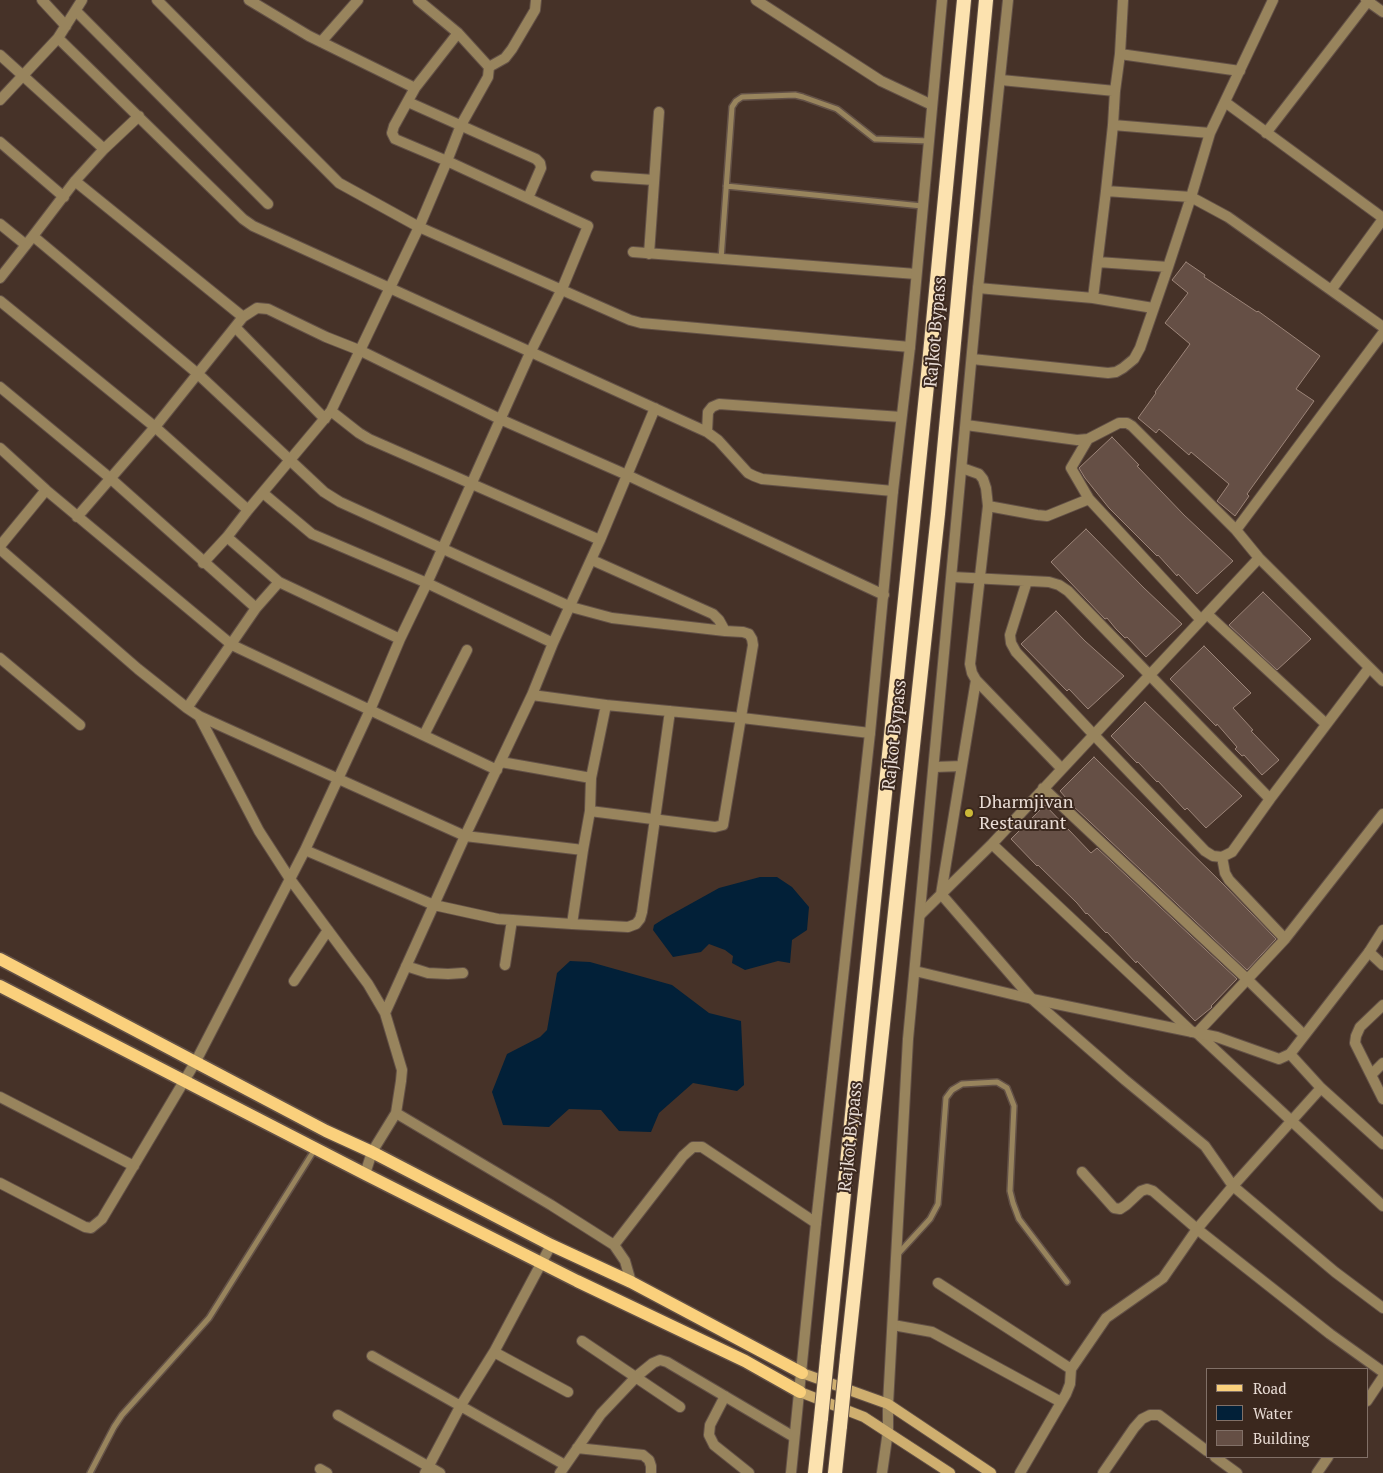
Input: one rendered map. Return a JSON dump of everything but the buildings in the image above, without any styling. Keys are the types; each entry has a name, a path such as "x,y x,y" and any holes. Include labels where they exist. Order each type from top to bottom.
{"highway":[{"name":"Rajkot Bypass","path":"815,1473 928,375 964,0"},
{"name":"Rajkot Bypass","path":"835,1473 938,514 986,0"}],"main road":[{"path":"0,959 326,1131 372,1152 551,1245 631,1282 802,1373 888,1404 990,1473"},
{"path":"0,986 315,1149 541,1263 745,1361 800,1392 864,1417 888,1431 944,1471"},
{"path":"438,1211 448,1192"}],"street":[{"path":"42,0 66,26"},
{"path":"0,100 58,38 82,0"},
{"path":"157,0 339,183 418,227 630,320 641,323 910,347"},
{"path":"249,0 321,42 415,88"},
{"path":"321,42 358,0"},
{"path":"203,563 227,537 328,415 390,288 461,126 488,77 489,67 458,33 418,0"},
{"path":"489,67 505,58 512,49 535,10 536,0"},
{"path":"756,0 881,81 932,105"},
{"path":"791,1473 816,1224 870,733 893,491 910,347 942,0"},
{"path":"882,1473 888,1431 908,1039 978,288 1008,0"},
{"path":"1093,298 1113,125 1123,0"},
{"path":"972,359 1108,373 1116,372 1123,368 1138,354 1191,198 1210,133 1273,0"},
{"path":"1266,133 1367,1 1383,12"},
{"path":"76,11 268,204"},
{"path":"0,1183 78,1224 91,1228 102,1220 196,1061 305,850 336,779 370,710 400,639 502,420 530,353 562,289 588,226 395,139 392,133 394,126 415,88 458,33"},
{"path":"58,38 252,226 707,432 718,440 748,473 762,479 893,491"},
{"path":"1120,54 1240,71"},
{"path":"0,55 104,149"},
{"path":"1001,80 1115,91"},
{"path":"408,102 536,159 540,163 541,168 528,198"},
{"path":"1225,102 1383,218 1332,289"},
{"path":"649,254 659,112"},
{"path":"0,278 75,181 104,149 139,116"},
{"path":"1113,125 1210,133"},
{"path":"0,142 64,197"},
{"path":"596,176 654,180"},
{"path":"75,181 243,317"},
{"path":"1106,191 1191,198 1228,217 1383,327"},
{"path":"0,224 26,245"},
{"path":"33,236 198,374 332,498 571,607 612,618 749,634 752,639 742,718 723,825 716,827 590,811"},
{"path":"633,252 916,274"},
{"path":"1098,262 1168,266"},
{"path":"978,288 1093,298 1153,308"},
{"path":"0,301 155,427 248,510"},
{"path":"78,517 155,427 243,317 257,308 268,309 326,337 359,350 502,420 627,475 884,594"},
{"path":"235,327 328,415 369,439 600,540"},
{"path":"1236,530 1383,333"},
{"path":"0,387 110,478 203,563 256,608"},
{"path":"707,432 708,412 712,407 719,404 901,417"},
{"path":"385,1013 465,836 532,695 553,643 592,560 655,408"},
{"path":"966,425 1077,440 1088,439 1118,423 1127,423 1132,426 1236,530 1259,558 1383,681"},
{"path":"1088,439 1071,468 1089,499 1204,617 1326,724"},
{"path":"0,448 46,490 232,645 424,735 499,766 591,778"},
{"path":"962,468 978,474 983,480 988,506 970,664 972,673 976,680 1062,769"},
{"path":"46,490 0,548 138,669 187,708 199,716 465,836 582,850"},
{"path":"263,493 312,534 427,583 553,643"},
{"path":"988,506 1047,516 1089,499"},
{"path":"227,537 279,582 400,639"},
{"path":"920,914 992,844 1259,558"},
{"path":"592,560 713,614 725,630"},
{"path":"952,577 1050,582 1068,591 1270,799"},
{"path":"1027,581 1010,635 1011,643 1016,652 1212,856 1222,857 1232,852 1369,668"},
{"path":"187,708 256,608 279,582"},
{"path":"424,735 467,650"},
{"path":"0,658 80,725"},
{"path":"941,894 976,680"},
{"path":"532,695 606,705 870,733"},
{"path":"572,924 582,850 590,811 591,778 606,705"},
{"path":"305,850 434,905 512,920 628,927 636,924 640,919 670,711"},
{"path":"199,716 252,820 290,879 368,984 385,1013 402,1070 402,1081 396,1113 372,1152 365,1174"},
{"path":"934,767 962,766"},
{"path":"1043,788 1304,1035"},
{"path":"1195,1033 1285,939 1383,814"},
{"path":"992,844 1383,1206"},
{"path":"1222,857 1224,873 1229,880 1285,939"},
{"path":"941,894 1032,999 1125,1080 1205,1146 1233,1186 1335,1272 1383,1308"},
{"path":"506,965 512,920"},
{"path":"294,981 328,930"},
{"path":"915,971 1032,999 1217,1038 1279,1059 1290,1054 1369,952 1383,930"},
{"path":"1369,952 1383,965"},
{"path":"406,966 428,972 463,973"},
{"path":"1383,1005 1360,1027 1355,1042 1383,1099"},
{"path":"1290,1054 1322,1088 1383,1144"},
{"path":"1371,1075 1383,1063"},
{"path":"1020,1473 1070,1384 1071,1369 1106,1318 1163,1278 1197,1229 1291,1120 1322,1088"},
{"path":"0,1097 134,1166"},
{"path":"396,1113 551,1205 614,1245 625,1261 631,1282"},
{"path":"614,1245 683,1156 693,1147 702,1147 816,1224"},
{"path":"1082,1172 1114,1208 1120,1209 1141,1191 1147,1189 1153,1191 1197,1229 1330,1334 1383,1372"},
{"path":"427,1470 461,1405 494,1352 551,1245"},
{"path":"938,1282 1071,1369"},
{"path":"893,1325 932,1332 1061,1402"},
{"path":"582,1341 637,1376 680,1407"},
{"path":"494,1352 568,1392"},
{"path":"372,1356 461,1405 562,1469 601,1414 637,1376 653,1362 660,1360 667,1362 794,1437"},
{"path":"1368,1400 1383,1377"},
{"path":"725,1396 710,1425 709,1435 714,1445 749,1473"},
{"path":"338,1415 427,1470 440,1473"},
{"path":"1103,1473 1134,1428 1142,1419 1150,1416 1159,1416 1206,1450"},
{"path":"577,1448 643,1455 649,1460 651,1466 650,1473"},
{"path":"1216,1458 1230,1471"},
{"path":"1317,1473 1327,1458"}],"lane":[{"path":"721,260 732,107 736,100 742,96 803,97 837,109 875,139 928,141"},
{"path":"726,186 922,206"},
{"path":"896,1256 930,1219 938,1204 946,1098 952,1090 962,1084 997,1082 1007,1088 1014,1106 1010,1191 1013,1203 1020,1219 1067,1282"},
{"path":"90,1473 122,1415 209,1318 315,1149"}],"water":[{"path":"760,877 777,877 792,887 809,907 807,930 792,940 790,963 778,961 745,970 732,963 733,956 725,950 709,944 701,952 673,957 653,930 654,925 665,918 719,888"},
{"path":"570,961 590,962 672,985 709,1013 741,1021 744,1085 737,1091 693,1083 659,1113 651,1132 619,1131 601,1110 569,1109 549,1127 503,1125 492,1092 507,1054 540,1037 547,1030 557,973"}],"place":[{"name":"Dharmjivan Restaurant","path":"969,813"}]}
